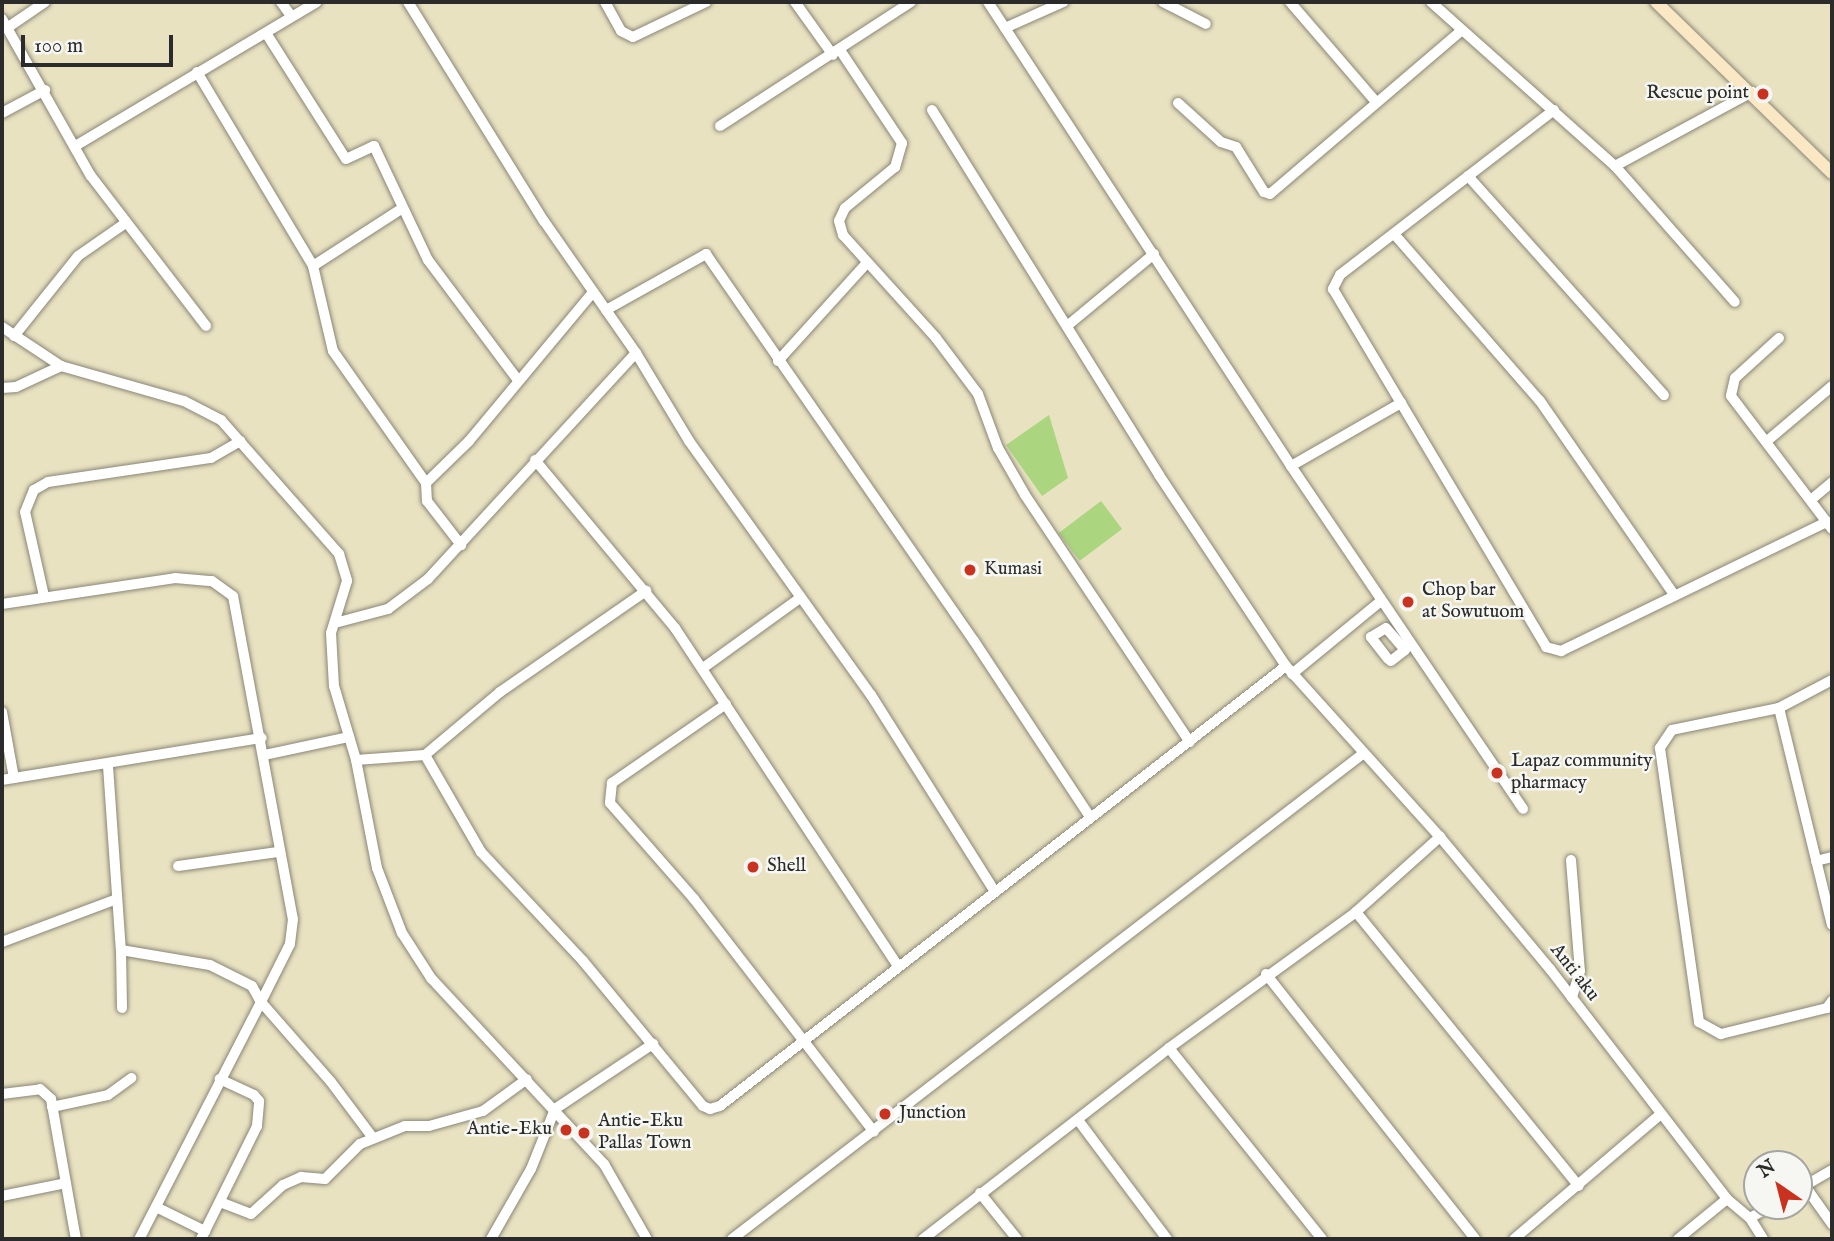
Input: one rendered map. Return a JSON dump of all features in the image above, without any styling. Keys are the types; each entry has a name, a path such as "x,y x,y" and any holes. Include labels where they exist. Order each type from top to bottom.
{"main road":[{"path":"1656,2 1752,92 1832,173"}],"street":[{"path":"45,2 4,23 124,224 205,326"},
{"path":"281,2 291,16"},
{"path":"77,145 317,2"},
{"path":"408,2 593,292 636,353 689,441 871,695 994,890"},
{"path":"606,2 621,31 633,37 706,2"},
{"path":"795,2 836,52 902,143 894,167 845,208 839,221 843,235 936,338 978,394 998,448 1025,495 1190,742"},
{"path":"720,126 911,2"},
{"path":"988,2 1291,466 1522,809"},
{"path":"1005,28 1063,2"},
{"path":"1163,2 1206,24"},
{"path":"1290,2 1376,102"},
{"path":"1431,2 1615,166 1735,302"},
{"path":"1178,103 1221,142 1236,147 1264,192 1270,194 1461,31"},
{"path":"265,33 346,159 374,146 401,209 428,260 517,379"},
{"path":"197,72 313,266 332,351 426,483 427,501 461,545"},
{"path":"2,113 45,90"},
{"path":"1615,166 1752,92"},
{"name":"Anti aku","path":"932,110 1067,326 1289,670 1440,837 1572,998 1727,1199 1743,1212"},
{"path":"1554,110 1340,275 1333,289 1549,650 1561,651 1673,593 1830,526 1731,396 1731,387 1779,338"},
{"path":"1468,176 1664,395"},
{"path":"313,266 401,209"},
{"path":"14,336 72,263 124,224"},
{"path":"1395,235 1540,401 1673,593"},
{"path":"606,310 706,254 734,290 739,304 974,641 1090,817"},
{"path":"1067,326 1154,254"},
{"path":"778,361 867,263"},
{"path":"426,483 469,441 517,379 593,292"},
{"path":"2,327 61,366 206,410 241,441 346,567 330,645 333,672 356,760 377,868 401,933 431,978 604,1164 648,1239"},
{"path":"335,623 388,609 403,600 461,545 636,353"},
{"path":"2,388 16,387 61,366"},
{"path":"1767,441 1832,386"},
{"path":"1291,466 1401,403"},
{"path":"44,596 25,512 34,490 48,482 211,458 241,441"},
{"path":"536,460 646,591 702,668 898,966"},
{"path":"1812,499 1832,482"},
{"path":"2,604 175,578 205,580 224,587 236,602 262,738 278,852 293,931 261,1002 219,1079 139,1239"},
{"path":"356,760 425,755 534,667 646,591"},
{"path":"702,668 800,598"},
{"path":"425,755 481,852 653,1044 703,1106 710,1109 720,1106 994,890 1381,601"},
{"path":"1832,680 1779,708 1672,730 1660,748 1699,1022 1721,1034 1827,1007 1832,1001"},
{"path":"726,704 612,783 607,794 874,1132"},
{"path":"1779,708 1832,925"},
{"path":"2,712 14,778"},
{"path":"264,755 349,737"},
{"path":"2,780 108,766 262,738"},
{"path":"732,1239 1364,753"},
{"path":"108,766 121,950 122,1008"},
{"path":"923,1239 1266,974 1356,912 1440,837"},
{"path":"178,866 278,852"},
{"path":"1816,861 1832,857"},
{"path":"1571,860 1580,971 1572,998"},
{"path":"2,942 117,899"},
{"path":"1356,912 1579,1186"},
{"path":"121,950 210,965 252,986 261,1002 310,1056 373,1138"},
{"path":"1266,974 1475,1239"},
{"path":"491,1239 531,1169 555,1109 653,1044"},
{"path":"1169,1048 1322,1239"},
{"path":"52,1107 107,1096 131,1078"},
{"path":"156,1207 203,1235 254,1141 259,1110 254,1094 219,1079"},
{"path":"220,1202 251,1214 283,1185 301,1177 325,1179 348,1152 373,1138 405,1125 429,1126 483,1111 527,1079"},
{"path":"2,1094 40,1089 52,1107 76,1239"},
{"path":"1514,1239 1661,1114"},
{"path":"1078,1120 1167,1239"},
{"path":"1813,1181 1832,1170"},
{"path":"2,1196 66,1183"},
{"path":"980,1194 1017,1239"},
{"path":"1678,1239 1727,1199"},
{"path":"1813,1201 1832,1224"},
{"name":"Anti aku","path":"1751,1220 1763,1239"}],"green space":[{"path":"1049,415 1068,478 1042,496 1006,445"},
{"path":"1101,501 1122,529 1080,561 1059,533"}],"place":[{"name":"Rescue point","path":"1763,94"},
{"name":"Kumasi","path":"970,570"},
{"name":"Chop bar at Sowutuom","path":"1408,602"},
{"name":"Lapaz community pharmacy","path":"1497,773"},
{"name":"Shell","path":"753,867"},
{"name":"Junction","path":"885,1114"},
{"name":"Antie-Eku","path":"566,1130"},
{"name":"Antie-Eku Pallas Town","path":"584,1133"}]}
